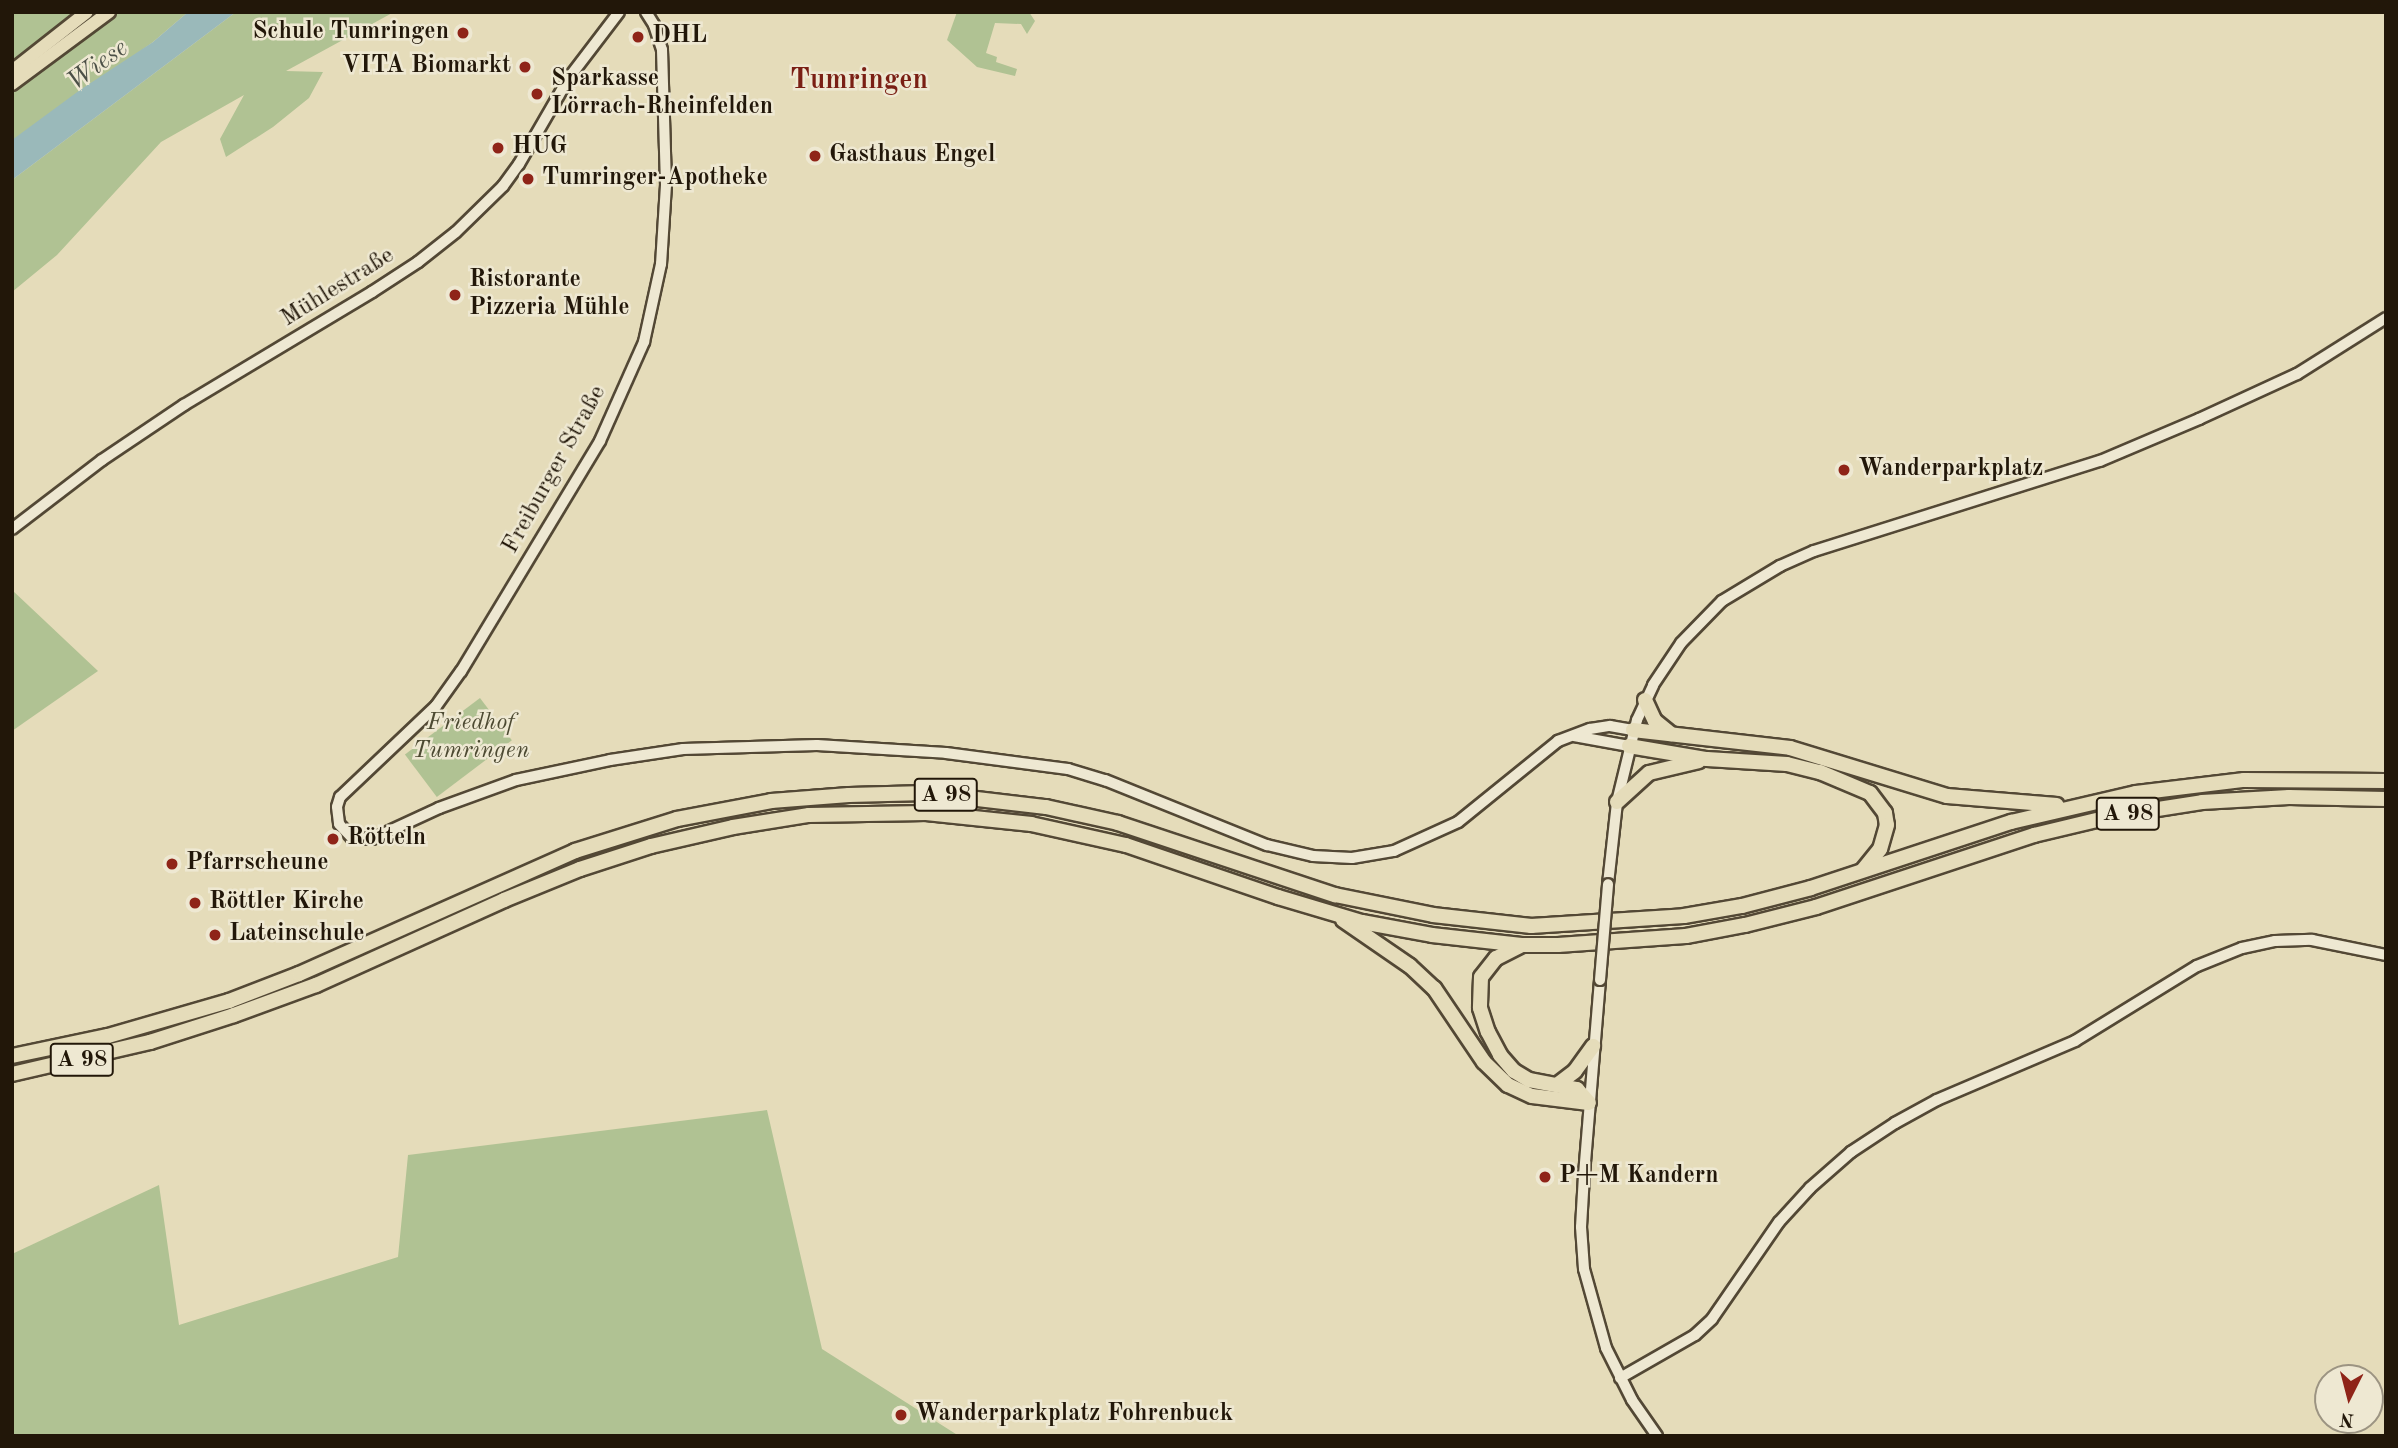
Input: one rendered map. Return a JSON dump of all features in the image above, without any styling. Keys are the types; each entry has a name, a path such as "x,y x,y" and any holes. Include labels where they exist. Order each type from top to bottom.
{"highway":[{"path":"1645,700 1655,721 1675,736"},
{"path":"1633,730 1801,751 1947,796 2069,806"},
{"path":"1629,746 1707,759 1787,764 1830,775 1870,793 1885,813 1887,825 1880,849 1862,871"},
{"path":"1617,802 1649,773 1707,759"},
{"name":"A 98","path":"12,1056 162,1022 299,974 575,851 677,819 771,801 926,793 996,800 1118,823 1335,895 1384,907 1482,923 1531,926 1684,916 1800,891 2011,822 2069,806 2148,791 2245,780 2386,780"},
{"name":"A 98","path":"12,1074 166,1038 316,985 504,900 580,869 680,838 809,815 886,812 980,818 1042,827 1126,845 1332,914 1432,935 1521,945 1686,936 1745,925 1829,903 2034,835 2113,816 2202,802 2289,797 2386,799"},
{"path":"1332,914 1410,966 1434,988 1484,1062 1508,1085 1532,1096 1589,1103"},
{"path":"1521,945 1487,966 1478,988 1479,1008 1500,1055 1514,1071 1529,1080 1577,1089 1589,1103"},
{"path":"1558,1084 1574,1070 1593,1046"}],"main road":[{"path":"12,71 87,12"},
{"path":"12,84 109,12"}],"street":[{"name":"Mühlestraße","path":"12,529 102,460 184,405 372,292 418,262 456,232 503,186 519,164 568,79 619,12"},
{"name":"Freiburger Straße","path":"646,12 654,25 662,50 666,186 661,264 644,342 604,435 461,671 436,706 346,790 337,807 339,824 344,831 362,841 384,835 484,790 573,767 683,749 817,746 958,754 1068,769 1105,780 1267,845 1313,856 1352,858 1394,851 1458,822 1544,750 1571,736"},
{"path":"1657,1436 1620,1378 1596,1321 1584,1269 1581,1227 1593,1046 1617,802 1633,730 1645,700 1663,668 1701,620 1722,601 1780,566 1814,551 2100,461 2297,374 2386,318"},
{"path":"1571,736 1610,726 1633,730"},
{"path":"1571,736 1629,746"},
{"path":"1620,1378 1695,1335 1712,1319 1779,1222 1810,1188 1851,1152 1895,1123 1937,1100 2075,1041 2197,966 2242,948 2275,940 2312,940 2386,955"}],"green space":[{"path":"12,12 79,12 12,64"},
{"path":"117,12 188,12 153,42 12,143 12,90"},
{"path":"236,12 394,12 286,71 323,72 309,98 273,127 226,157 220,139 244,95 161,142 57,255 12,292 12,180"},
{"path":"957,12 1029,12 1035,21 1027,34 1021,24 995,23 986,53 997,57 996,62 1017,69 1015,76 977,67 947,40"},
{"path":"12,590 98,671 12,731"},
{"name":"Friedhof Tumringen","path":"480,698 512,740 437,797 405,755"},
{"path":"767,1110 822,1349 959,1436 12,1436 12,1254 159,1185 179,1325 398,1257 408,1155"}],"water":[{"path":"188,12 236,12 12,180 12,140 80,90 153,42"}],"place":[{"name":"Schule Tumringen","path":"463,33"},
{"name":"DHL","path":"638,37"},
{"name":"VITA Biomarkt","path":"525,67"},
{"name":"Sparkasse Lörrach-Rheinfelden","path":"537,94"},
{"name":"HUG","path":"498,148"},
{"name":"Gasthaus Engel","path":"815,156"},
{"name":"Tumringer-Apotheke","path":"528,179"},
{"name":"Ristorante Pizzeria Mühle","path":"455,295"},
{"name":"Wanderparkplatz","path":"1844,470"},
{"name":"Rötteln","path":"333,839"},
{"name":"Pfarrscheune","path":"172,864"},
{"name":"Röttler Kirche","path":"195,903"},
{"name":"Lateinschule","path":"215,935"},
{"name":"P+M Kandern","path":"1545,1177"},
{"name":"Wanderparkplatz Fohrenbuck","path":"901,1415"}],"district":[{"name":"Tumringen","path":"859,81"}],"water label":[{"name":"Wiese","path":"98,66"}]}
